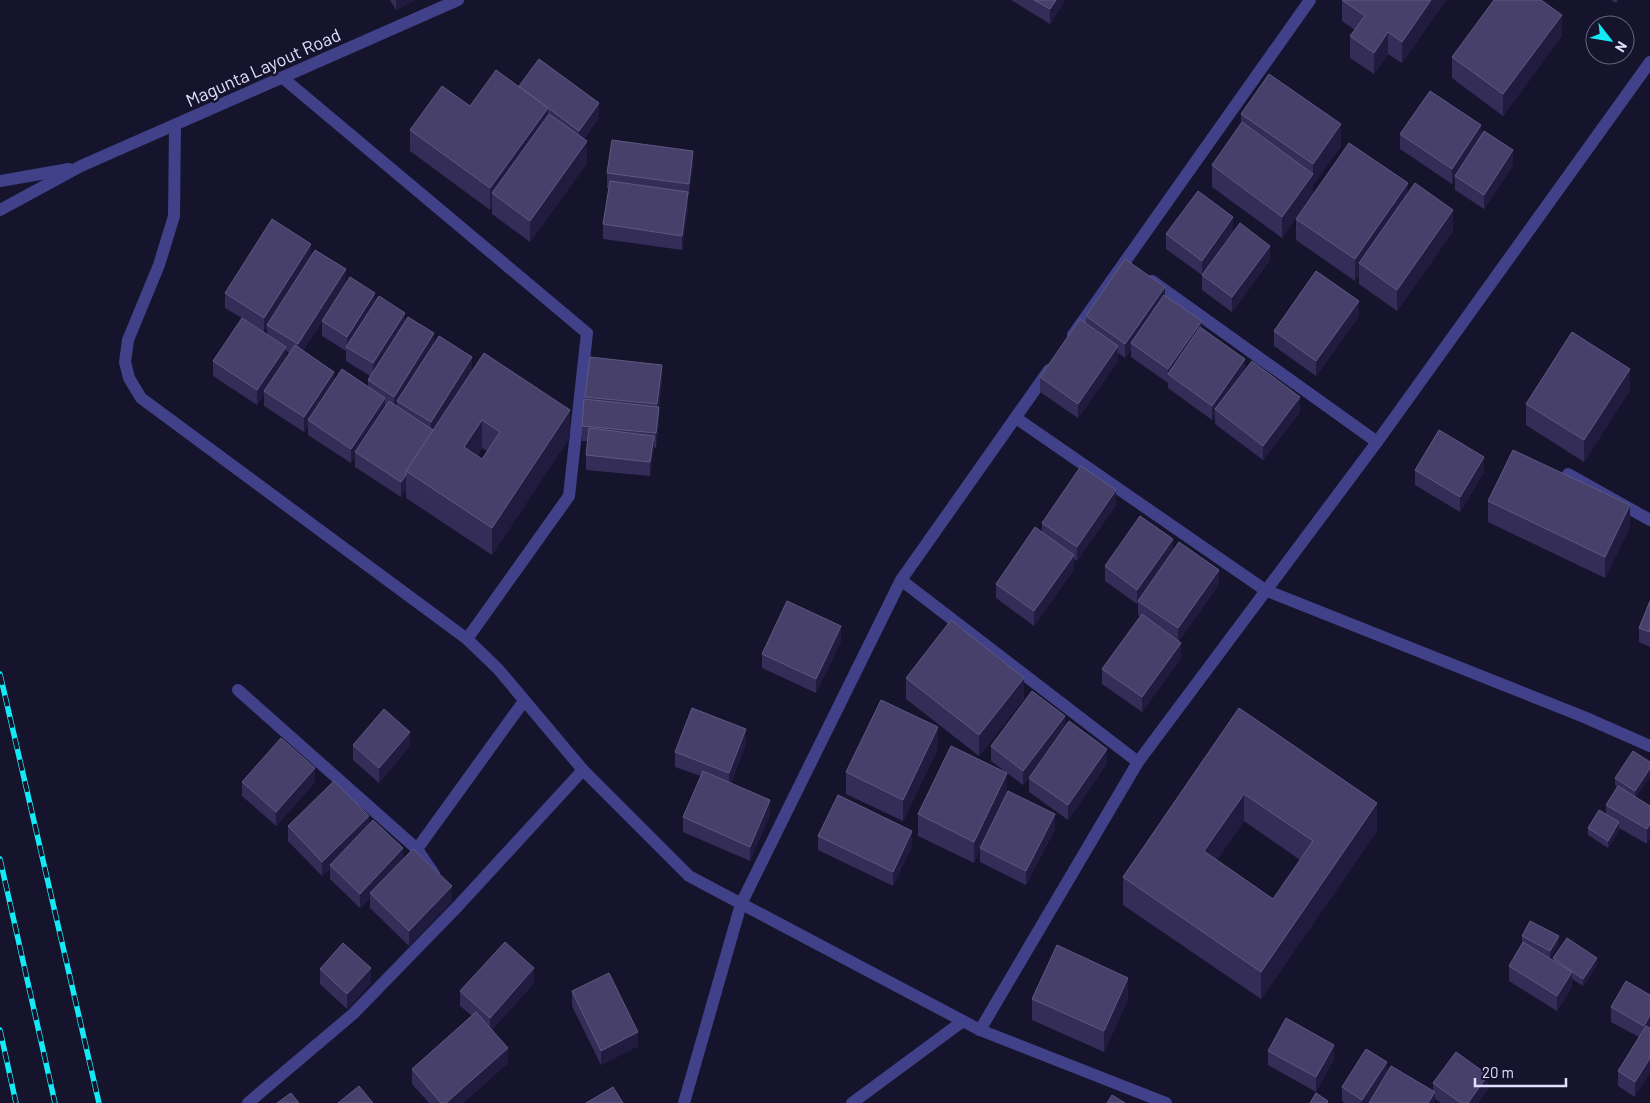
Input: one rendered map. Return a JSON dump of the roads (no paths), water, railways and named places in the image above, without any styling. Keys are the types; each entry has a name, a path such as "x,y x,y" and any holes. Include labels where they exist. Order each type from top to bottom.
{"street":[{"name":"Magunta Layout Road","path":"0,210 81,166 458,0"},
{"path":"684,1103 741,904 901,580 1062,351 1132,267 1310,0"},
{"path":"980,1030 1138,762 1377,442 1650,62"},
{"path":"284,78 587,333 569,496 467,639"},
{"path":"175,125 174,216 159,265 128,340 125,362 129,378 141,398 467,639 498,669 583,770 689,876 980,1030 1166,1103"},
{"name":"Magunta Layout Road","path":"0,181 81,166"},
{"path":"1132,267 1377,442"},
{"path":"1016,418 1265,590 1584,717 1650,746"},
{"path":"1568,474 1650,520"},
{"path":"901,580 1138,762"},
{"path":"238,690 417,849 457,907"},
{"path":"417,849 524,701"},
{"path":"248,1103 353,1014 457,907 583,770"},
{"path":"852,1103 962,1021"}],"railway":[{"path":"0,674 99,1103"},
{"path":"0,859 55,1103"},
{"path":"0,1030 16,1103"}]}
